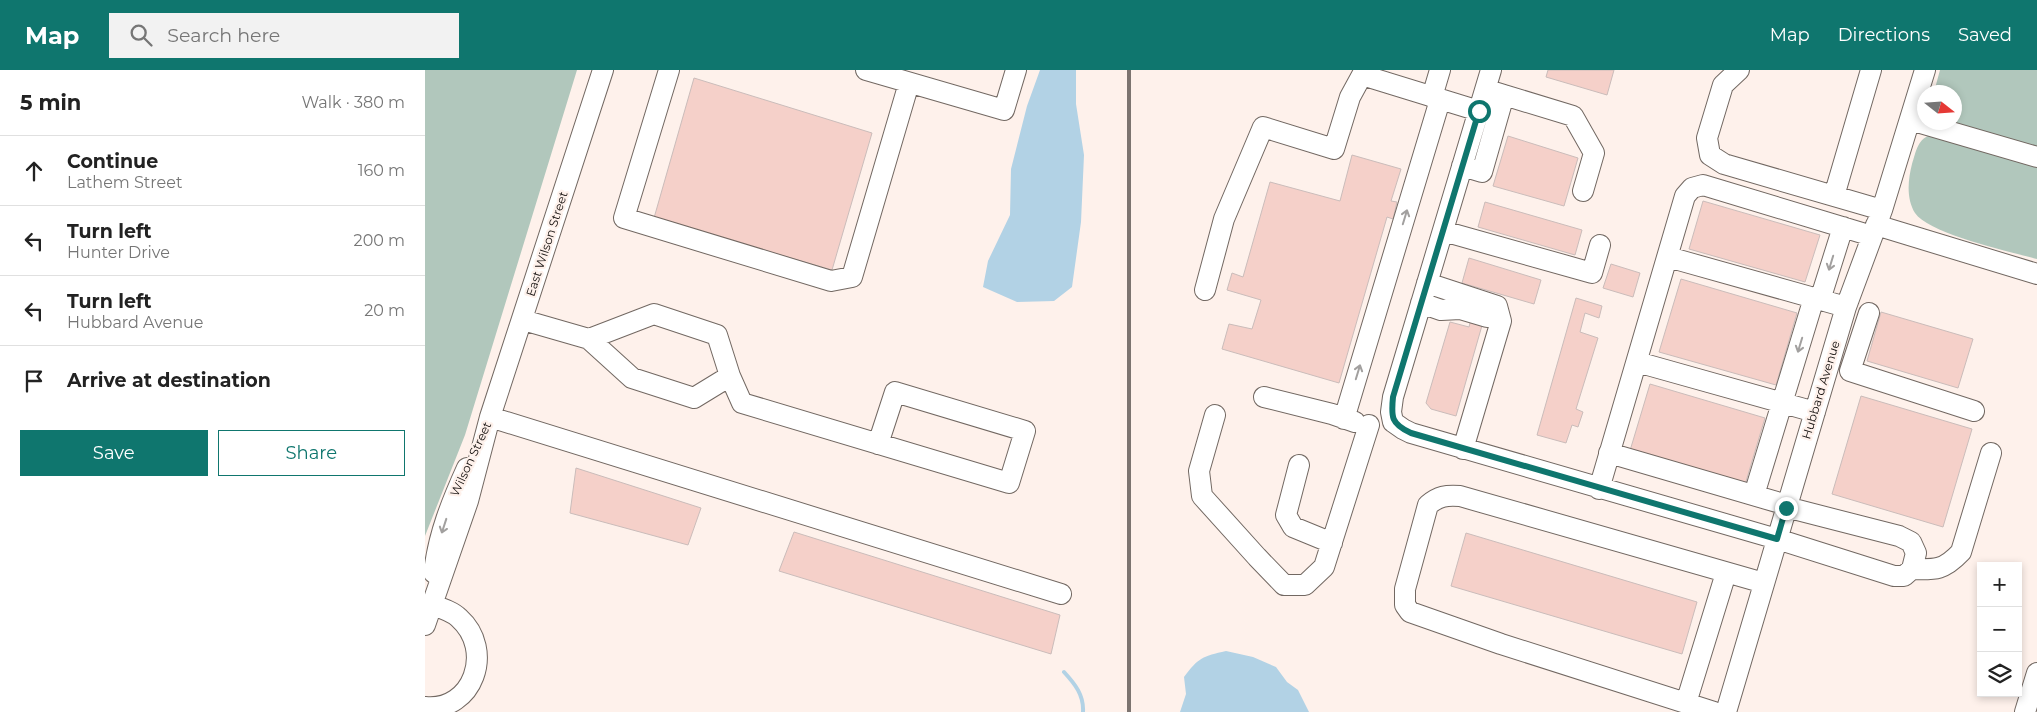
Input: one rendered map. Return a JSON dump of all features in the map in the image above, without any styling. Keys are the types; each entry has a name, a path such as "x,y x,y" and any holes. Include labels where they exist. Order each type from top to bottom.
{"street":[{"name":"East Wilson Street","path":"490,417 603,70"},
{"path":"669,70 624,218 831,281 852,277 909,83"},
{"path":"866,70 1004,110 1016,70"},
{"path":"1344,419 1436,99 1440,70"},
{"path":"1491,70 1393,397 1391,412 1393,422 1403,430 1411,433 1777,539 1894,576 1904,576 1912,569 1916,553 1911,542 1899,536 1787,506 1609,453"},
{"path":"1739,70 1723,85 1707,138 1710,155 1723,164 1834,196 1877,224 2037,274"},
{"path":"1834,196 1871,70"},
{"name":"Hubbard Avenue","path":"1726,712 1846,308 1877,224 1925,70"},
{"path":"1205,290 1224,219 1263,127 1334,149 1350,97 1362,75 1479,111"},
{"path":"1485,89 1573,116 1594,153 1583,191"},
{"path":"1462,166 1482,172 1504,95"},
{"path":"1910,120 2037,157"},
{"path":"1599,489 1685,196 1692,188 1703,185 1843,227 1877,224"},
{"path":"1754,495 1782,403 1843,227"},
{"path":"1443,231 1592,273 1600,245"},
{"path":"1668,257 1846,308"},
{"path":"1427,283 1497,306 1501,321 1463,448"},
{"path":"1421,303 1441,310 1460,309 1501,321"},
{"path":"1869,313 1851,371 1974,411"},
{"path":"589,339 654,314 717,335 730,376 742,403 1009,484 1025,432 895,392 878,444"},
{"path":"523,320 589,339 633,378 694,398 730,376"},
{"path":"1838,334 1860,340"},
{"path":"1637,362 1815,412"},
{"path":"1264,397 1376,427 1393,422"},
{"path":"1215,415 1199,471 1202,496 1257,558 1284,585 1305,585 1324,567 1369,425"},
{"path":"490,417 1061,594"},
{"name":"Wilson Street","path":"425,625 442,533 453,499 490,417"},
{"path":"1912,569 1928,570 1941,568 1949,564 1961,552 1991,453"},
{"path":"1299,465 1286,515 1293,527 1332,543"},
{"path":"1714,712 1410,612 1405,606 1405,589 1428,504 1445,495 1460,496 1764,583"},
{"path":"1685,703 1727,572"},
{"path":"425,707 433,708 447,705 461,696 472,681 478,665 478,649 469,630 459,618 446,610 428,607"},
{"path":"2025,712 2037,673"}],"green space":[{"path":"425,70 577,70 465,435 425,536"},
{"path":"1940,70 2037,70 2037,148 1962,126 1962,85 1936,85"},
{"path":"1932,135 2037,166 2037,259 1953,235 1923,221 1915,213 1909,195 1911,170 1916,150 1927,136"}],"water":[{"path":"1040,70 1076,70 1076,104 1084,155 1081,222 1072,287 1054,301 1017,302 983,287 988,261 1010,215 1011,169 1027,106"},
{"path":"1226,651 1253,657 1276,667 1287,682 1298,690 1309,712 1180,712 1186,694 1184,677 1197,662 1212,654"}],"building":[{"path":"1548,70 1614,70 1607,95 1546,77"},
{"path":"694,78 872,133 832,270 654,218"},
{"path":"1508,136 1578,158 1564,206 1493,186"},
{"path":"1352,155 1401,169 1391,201 1397,202 1393,219 1387,217 1339,383 1222,349 1229,324 1252,329 1261,300 1227,290 1232,273 1243,277 1270,182 1340,201"},
{"path":"1703,201 1820,235 1805,282 1689,249"},
{"path":"1485,202 1582,230 1575,255 1478,227"},
{"path":"1469,258 1541,280 1534,304 1462,283"},
{"path":"1611,264 1640,273 1633,297 1603,288"},
{"path":"1681,279 1797,313 1776,385 1659,352"},
{"path":"1576,298 1602,306 1599,318 1585,313 1580,332 1598,338 1576,409 1583,412 1578,427 1572,425 1566,443 1537,435"},
{"path":"1881,312 1973,339 1958,388 1867,361"},
{"path":"1471,319 1483,322 1456,416 1431,409 1426,403 1450,322 1469,327"},
{"path":"1650,384 1765,418 1744,488 1629,454"},
{"path":"1861,396 1972,429 1943,527 1832,494"},
{"path":"576,468 701,508 688,545 570,513"},
{"path":"794,532 1060,615 1051,654 779,571"},
{"path":"1466,533 1697,602 1682,654 1451,586"}],"waterway":[{"path":"1064,672 1078,690 1082,700 1083,712"}],"railway":[{"path":"1129,70 1129,712"}],"route":[{"path":"1479,111 1393,397 1391,412 1393,422 1403,430 1411,433 1777,539 1786,508"}]}
